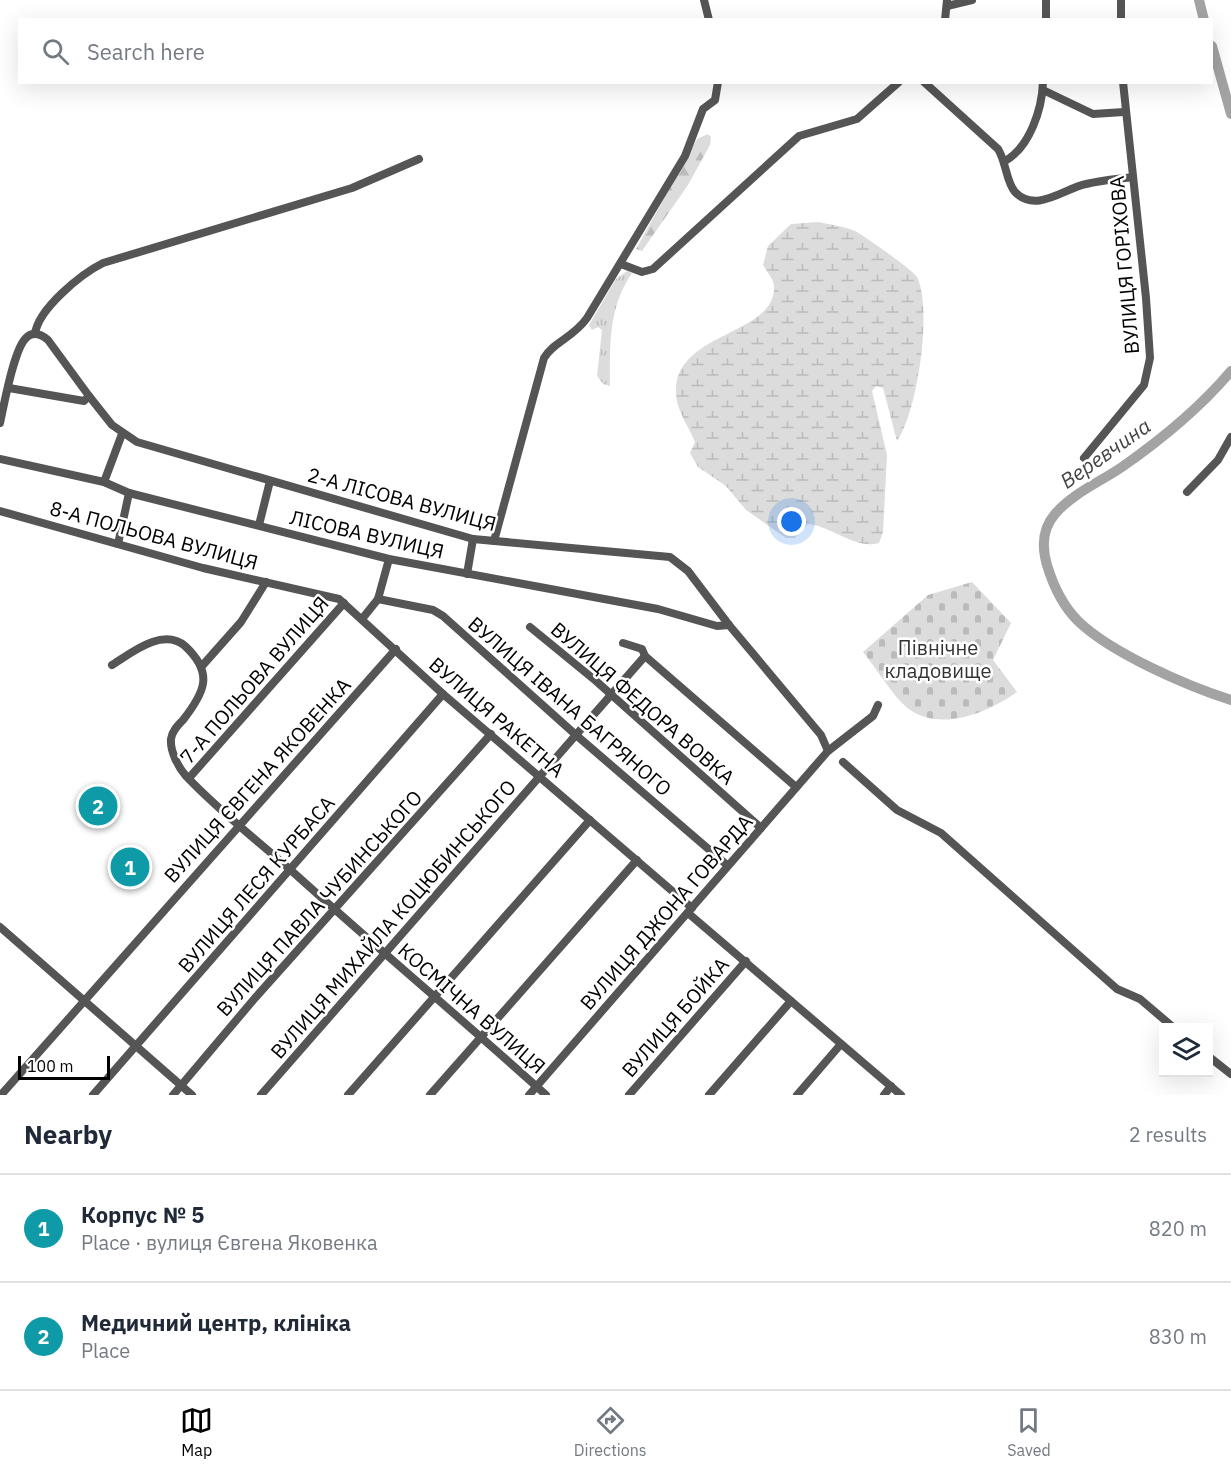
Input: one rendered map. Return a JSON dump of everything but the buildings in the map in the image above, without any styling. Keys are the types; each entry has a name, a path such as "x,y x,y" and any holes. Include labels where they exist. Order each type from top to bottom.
{"street":[{"path":"704,0 708,18"},
{"path":"945,18 947,3 972,0"},
{"path":"1046,0 1046,18"},
{"path":"1121,0 1121,18"},
{"path":"494,541 544,358 553,345 567,339 582,326 685,156 703,109 715,100 718,84"},
{"path":"621,264 642,272 653,269 799,136 857,119 897,84"},
{"path":"926,84 998,149 1005,161 1015,192 1034,199 1051,199 1084,184 1133,177"},
{"name":"ВУЛИЦЯ ГОРІХОВА","path":"1084,459 1144,385 1148,376 1150,358 1146,298 1124,112 1124,84"},
{"path":"1005,161 1024,144 1043,86 1093,114 1124,112"},
{"path":"0,423 20,346 26,338 34,334 36,324 44,312 81,277 103,263 352,188 419,159"},
{"name":"2-А ЛІСОВА ВУЛИЦЯ","path":"34,334 48,340 104,416 122,434 137,442 473,539 670,557 688,571 729,625 821,735 828,751"},
{"path":"9,388 84,401 89,396"},
{"path":"104,482 122,434"},
{"path":"1187,492 1218,460 1231,437"},
{"name":"ЛІСОВА ВУЛИЦЯ","path":"0,459 104,482 129,493 389,559 658,609 722,627 729,625"},
{"path":"259,525 270,481"},
{"path":"118,544 129,493"},
{"name":"8-А ПОЛЬОВА ВУЛИЦЯ","path":"0,511 266,582 241,622 202,666"},
{"path":"467,573 473,539"},
{"path":"362,619 378,599 389,559"},
{"name":"ВУЛИЦЯ РАКЕТНА","path":"266,582 328,596 344,603 443,693 637,860 791,1001 902,1095"},
{"name":"ВУЛИЦЯ ІВАНА БАГРЯНОГО","path":"378,599 438,612 727,865"},
{"name":"7-А ПОЛЬОВА ВУЛИЦЯ","path":"189,778 344,603"},
{"name":"ВУЛИЦЯ ФЕДОРА ВОВКА","path":"530,627 611,695 761,828"},
{"path":"112,665 153,642 171,639 182,644 202,666"},
{"path":"623,643 642,649 645,656 796,787"},
{"name":"ВУЛИЦЯ ЄВГЕНА ЯКОВЕНКА","path":"1,1095 396,649"},
{"name":"ВУЛИЦЯ МИХАЙЛА КОЦЮБИНСЬКОГО","path":"261,1095 645,656"},
{"name":"КОСМІЧНА ВУЛИЦЯ","path":"202,666 202,689 197,702 172,732 171,740 175,757 189,778 239,827 546,1095"},
{"name":"ВУЛИЦЯ ЛЕСЯ КУРБАСА","path":"93,1095 443,693"},
{"name":"ВУЛИЦЯ ДЖОНА ГОВАРДА","path":"529,1095 828,751 873,716 878,705"},
{"name":"ВУЛИЦЯ ПАВЛА ЧУБИНСЬКОГО","path":"173,1095 255,998 491,734"},
{"path":"843,762 897,810 941,833 1117,988 1140,999 1168,1023"},
{"path":"348,1095 590,820"},
{"path":"430,1095 637,860"},
{"path":"0,927 192,1095"},
{"name":"ВУЛИЦЯ БОЙКА","path":"629,1095 746,961"},
{"path":"709,1095 791,1001"},
{"path":"797,1095 841,1044"},
{"path":"1213,1059 1231,1074"},
{"path":"884,1095 891,1086"}],"green space":[{"path":"708,134 711,137 710,145 688,185 642,251 636,249 697,139"},
{"path":"819,222 851,229 868,239 914,273 922,292 921,361 911,408 897,441 883,388 876,386 872,391 887,455 883,532 879,543 852,541 826,529 808,524 795,538 786,538 746,510 726,486 698,467 690,453 695,442 676,397 681,371 692,356 761,314 771,301 774,285 763,265 768,246 791,224"},
{"path":"627,271 632,273 624,286 614,313 610,386 603,384 597,376 602,330 598,327 592,330 589,325 616,279"},
{"name":"Північне кладовище","path":"972,582 1011,623 993,660 1017,692 991,707 961,718 945,720 915,713 902,703 863,652 928,595"}],"waterway":[{"name":"Веревчина","path":"1199,0 1204,18"},
{"name":"Веревчина","path":"1213,50 1231,114"},
{"name":"Веревчина","path":"1231,371 1207,398 1166,434 1062,507 1055,514 1045,532 1044,545 1047,565 1059,595 1078,621 1092,633 1150,667 1231,700"}],"place":[{"name":"Медичний центр, клініка","path":"98,806"},
{"name":"Корпус № 5","path":"130,867"}]}
